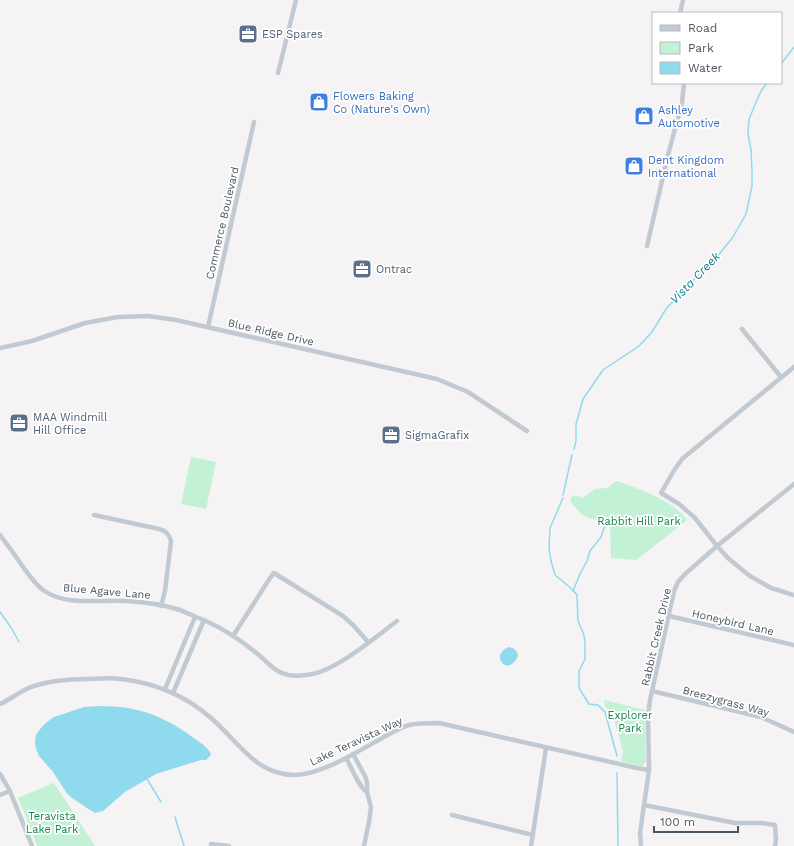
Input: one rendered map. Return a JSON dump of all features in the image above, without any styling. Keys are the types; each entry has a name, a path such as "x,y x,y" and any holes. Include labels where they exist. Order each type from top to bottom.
{"street":[{"path":"278,73 296,0"},
{"path":"680,12 683,0"},
{"path":"647,246 668,155 682,103 684,84"},
{"name":"Commerce Boulevard","path":"208,327 254,122"},
{"name":"Blue Ridge Drive","path":"0,348 32,341 85,323 118,317 148,316 176,320 437,379 468,392 527,431"},
{"path":"742,329 781,377"},
{"path":"794,367 682,458 662,493 679,504 695,518 729,559 750,576 771,588 794,594"},
{"name":"Rabbit Creek Drive","path":"641,846 640,833 649,770 648,716 674,591 684,574 794,484"},
{"path":"94,515 159,529 169,534 171,541 165,591 161,606"},
{"name":"Blue Agave Lane","path":"0,535 38,585 53,595 64,599 76,600 126,600 179,610 224,630 244,643 273,667 282,673 291,675 317,673 340,662 397,621"},
{"path":"232,636 274,573 343,616 368,642"},
{"name":"Honeybird Lane","path":"669,616 794,645"},
{"path":"165,690 195,617"},
{"path":"173,693 204,620"},
{"name":"Lake Teravista Way","path":"0,706 32,686 51,681 120,678 143,682 180,696 198,706 241,750 252,759 261,766 282,774 297,775 326,767 346,758 397,730 410,725 425,723 439,723 649,770"},
{"name":"Breezygrass Way","path":"652,691 761,717 794,732"},
{"path":"531,846 546,748"},
{"path":"353,754 365,776 371,807 364,846"},
{"path":"346,758 360,784 367,792"},
{"path":"0,774 10,791 32,846"},
{"path":"0,795 10,791"},
{"path":"644,805 735,823 762,823 774,825 776,840 775,846"},
{"path":"452,815 533,835"},
{"path":"211,846 211,844 229,846"}],"green space":[{"path":"191,457 216,462 206,509 181,504"},
{"name":"Rabbit Hill Park","path":"617,481 649,493 665,501 679,511 687,520 636,560 611,558 610,523 589,518 581,514 570,501 573,495 583,498 595,489 607,488"},
{"name":"Explorer Park","path":"604,700 645,710 646,761 642,766 621,761 623,751 613,716 605,706"},
{"name":"Teravista Lake Park","path":"53,783 95,846 37,846 18,798"}],"water":[{"path":"509,647 517,652 518,656 514,663 505,665 500,659 500,655 503,650"},
{"path":"101,706 128,708 148,713 163,719 201,743 211,755 206,760 201,760 156,774 125,792 103,811 95,813 72,798 66,792 53,772 39,756 35,742 36,735 41,728 54,717 84,707"}],"waterway":[{"name":"Vista Creek","path":"782,63 794,47"},
{"name":"Vista Creek","path":"574,449 576,441 576,424 583,399 603,370 639,346 652,332 666,309 688,285 712,263 733,237 746,214 752,186 751,150 748,134 749,119 761,91 766,84"},
{"name":"Vista Creek","path":"563,495 572,455"},
{"name":"Vista Creek","path":"563,498 550,528 549,548 551,561 555,575 577,595 578,621 584,635 585,643 585,659 579,671 579,688 589,704 598,705 605,712 617,756"},
{"path":"573,591 590,551 601,537 608,522"},
{"path":"0,612 19,642"},
{"name":"Vista Creek","path":"617,773 618,846"},
{"path":"145,778 161,802"},
{"path":"175,817 184,846"}],"place":[{"name":"ESP Spares","path":"248,34"},
{"name":"Flowers Baking Co (Nature's Own)","path":"319,102"},
{"name":"Ashley Automotive","path":"644,116"},
{"name":"Dent Kingdom International","path":"634,166"},
{"name":"Ontrac","path":"362,269"},
{"name":"MAA Windmill Hill Office","path":"19,423"},
{"name":"SigmaGrafix","path":"391,435"}]}
